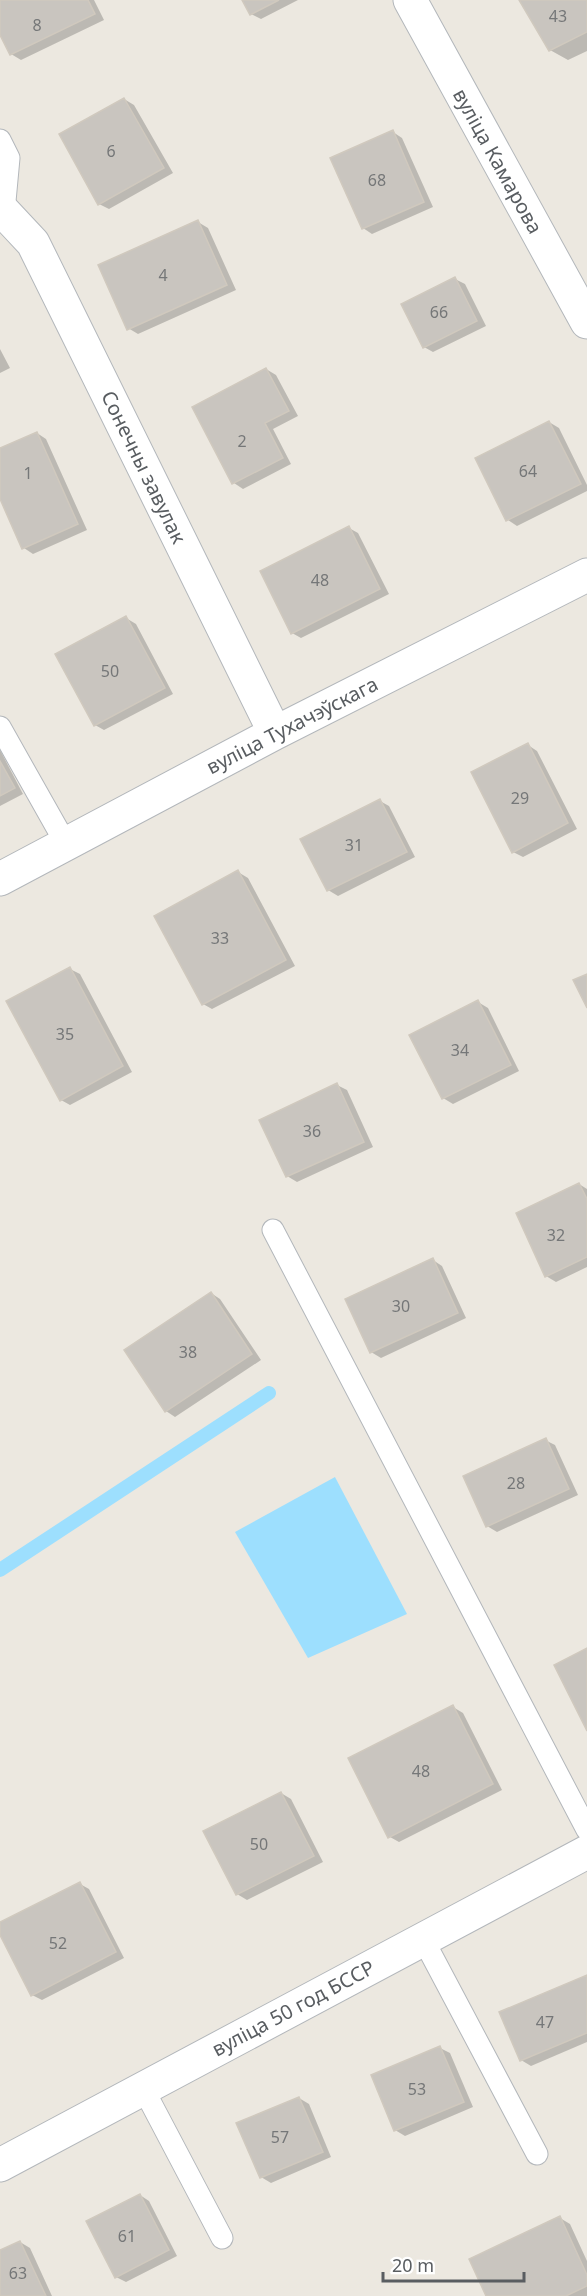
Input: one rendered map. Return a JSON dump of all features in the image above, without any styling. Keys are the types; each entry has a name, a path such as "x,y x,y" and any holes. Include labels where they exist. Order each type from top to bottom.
{"street":[{"name":"вуліца Камарова","path":"410,0 587,322"},
{"name":"Сонечны завулак","path":"2,212 33,243 274,733"},
{"name":"вуліца Тухачэўскага","path":"0,879 274,733 587,575"},
{"name":"вуліца 50 год БССР","path":"0,2165 587,1852"}],"lane":[{"path":"0,140 9,158 2,212"},
{"path":"0,727 66,844"},
{"path":"273,1230 587,1830"},
{"path":"423,1939 537,2154"},
{"path":"143,2088 222,2238"}],"water":[{"path":"335,1477 407,1614 308,1658 235,1532"}],"building":[{"path":"0,0 88,0 95,14 10,55 0,35"},
{"path":"242,0 279,0 250,15"},
{"path":"519,0 587,0 587,32 549,51"},
{"path":"124,98 164,168 98,205 59,134"},
{"path":"393,130 424,202 362,229 330,158"},
{"path":"198,220 227,285 127,330 98,265"},
{"path":"455,277 477,321 423,348 401,304"},
{"path":"266,368 289,411 265,423 283,458 232,484 192,407"},
{"path":"549,421 581,484 506,521 475,458"},
{"path":"37,432 78,524 22,549 0,499 0,448"},
{"path":"349,526 380,589 291,634 260,571"},
{"path":"126,616 165,688 94,726 55,654"},
{"path":"528,743 568,823 512,853 471,772"},
{"path":"0,761 15,788 0,796"},
{"path":"380,799 407,852 327,891 300,839"},
{"path":"238,870 286,960 202,1005 154,916"},
{"path":"70,967 123,1066 60,1101 6,1001"},
{"path":"587,974 587,1008 573,980"},
{"path":"478,1000 511,1065 442,1099 409,1035"},
{"path":"337,1083 364,1142 286,1177 259,1120"},
{"path":"579,1183 587,1199 587,1257 545,1277 516,1213"},
{"path":"433,1258 458,1313 370,1353 345,1299"},
{"path":"211,1292 252,1354 165,1412 124,1350"},
{"path":"546,1438 569,1489 486,1527 463,1476"},
{"path":"587,1648 587,1731 554,1665"},
{"path":"453,1705 493,1784 388,1838 348,1758"},
{"path":"281,1792 314,1856 236,1895 203,1831"},
{"path":"80,1882 116,1952 31,1996 0,1935 0,1922"},
{"path":"587,1975 587,2033 520,2061 499,2012"},
{"path":"440,2046 464,2102 394,2131 371,2075"},
{"path":"299,2097 323,2152 260,2178 236,2123"},
{"path":"140,2194 169,2250 115,2278 86,2221"},
{"path":"560,2216 587,2275 587,2286 566,2296 486,2296 469,2259"},
{"path":"20,2241 46,2296 0,2296 0,2250"}],"waterway":[{"path":"0,1570 269,1393"}]}
